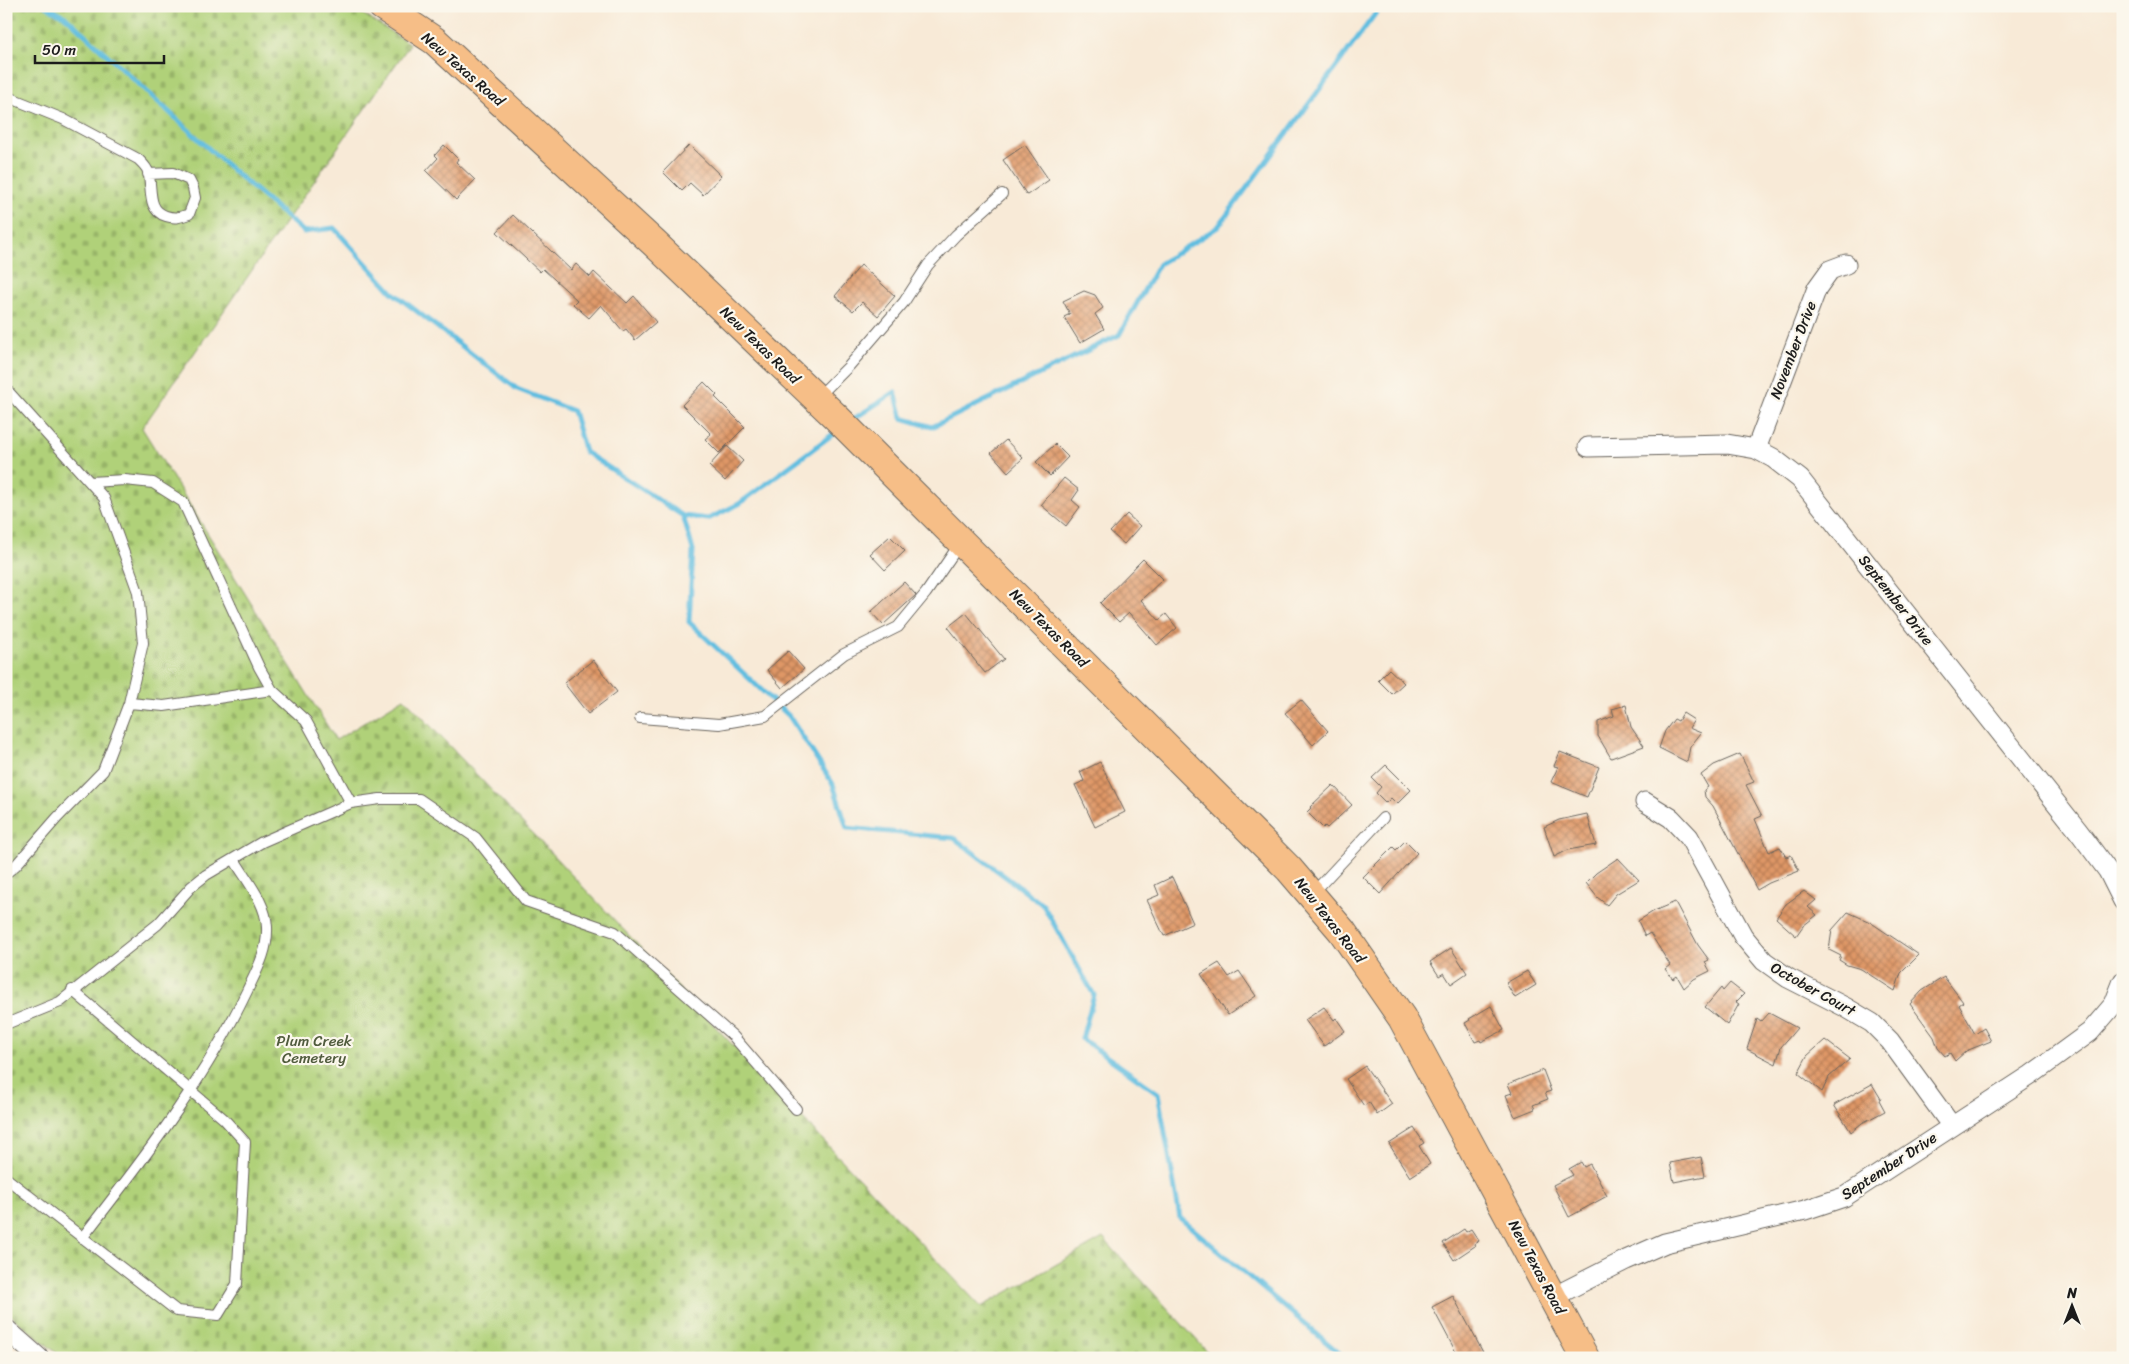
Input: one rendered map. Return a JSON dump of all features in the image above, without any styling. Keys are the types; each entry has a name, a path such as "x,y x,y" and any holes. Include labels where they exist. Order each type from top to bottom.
{"main road":[{"name":"New Texas Road","path":"382,6 435,42 460,63 655,244 961,541 1289,869 1342,931 1402,1018 1585,1358"}],"street":[{"name":"November Drive","path":"1756,449 1817,288 1830,270 1846,264"},
{"name":"September Drive","path":"1588,447 1727,444 1756,449 1773,458 1800,479 2079,832 2108,871 2123,900"},
{"name":"October Court","path":"1645,802 1671,818 1689,837 1743,936 1764,961 1788,978 1872,1023 1890,1041 1951,1125"},
{"name":"September Drive","path":"1553,1297 1664,1243 1805,1210 1844,1197 1951,1125 2031,1075 2090,1032 2114,1004 2123,981"},
{"path":"6,1329 39,1358"}],"lane":[{"path":"6,96 55,115 94,134 138,160 148,170 148,174 153,205 160,214 180,218 189,214 195,198 189,180 173,173 148,174"},
{"path":"816,399 849,366 904,302 928,265 956,235 1002,194"},
{"path":"6,389 104,498 138,592 143,643 129,703 103,771 6,873"},
{"path":"90,482 125,480 153,483 183,502 259,667 272,690 306,721 351,803"},
{"path":"640,718 719,724 765,716 844,654 898,627 926,593 961,541"},
{"path":"129,703 164,706 272,690"},
{"path":"6,1024 60,1002 72,990 158,924 191,888 206,875 262,842 351,803 380,799 419,799 476,838 526,901 615,932 733,1036 796,1109"},
{"path":"1311,895 1383,818"},
{"path":"82,1238 190,1091 234,1017 262,958 267,942 267,925 262,906 234,859"},
{"path":"6,1178 177,1311 218,1315 237,1284 245,1142 224,1119 72,990"}],"green space":[{"name":"Plum Creek Cemetery","path":"6,6 350,6 410,44 142,428 336,740 404,698 981,1307 1103,1238 1213,1358 63,1358 6,1312"}],"building":[{"path":"444,145 458,159 456,162 475,180 456,200 426,171 438,158 435,155"},
{"path":"689,145 721,176 703,195 690,183 682,191 663,172"},
{"path":"1025,145 1049,180 1027,195 1003,160"},
{"path":"513,215 571,270 576,264 590,277 594,272 627,303 634,296 656,322 635,340 626,329 623,331 601,305 589,318 573,304 577,300 543,269 540,272 497,232"},
{"path":"861,265 895,296 878,316 862,302 853,311 835,296"},
{"path":"1084,291 1095,295 1103,308 1095,314 1104,329 1080,343 1064,317 1070,314 1063,301"},
{"path":"704,382 717,395 715,397 745,427 719,453 705,439 711,434 682,405"},
{"path":"1006,440 1023,458 1008,472 991,453"},
{"path":"1055,444 1068,457 1050,476 1036,462"},
{"path":"727,446 743,461 725,481 709,466"},
{"path":"1064,478 1079,490 1072,500 1080,507 1066,526 1041,505"},
{"path":"1127,514 1140,526 1124,544 1110,532"},
{"path":"890,536 905,551 885,570 870,554"},
{"path":"1143,559 1163,579 1141,600 1159,620 1166,614 1177,628 1157,645 1129,613 1119,622 1100,603"},
{"path":"904,582 916,595 883,625 871,612"},
{"path":"966,613 1004,659 985,673 948,627"},
{"path":"788,651 804,669 782,688 767,670"},
{"path":"593,660 617,692 588,714 564,683"},
{"path":"1389,669 1404,683 1392,694 1378,680"},
{"path":"1301,700 1328,731 1313,745 1285,713"},
{"path":"1626,705 1631,727 1644,746 1611,758 1598,736 1598,722 1614,716 1612,709"},
{"path":"1683,713 1694,720 1689,728 1701,733 1690,747 1687,762 1659,748 1665,731 1674,719 1678,721"},
{"path":"1560,752 1599,767 1587,797 1551,782 1558,767 1554,766"},
{"path":"1740,754 1754,782 1746,785 1762,816 1755,819 1769,852 1780,847 1786,857 1791,855 1799,871 1757,890 1713,806 1705,797 1704,790 1708,787 1701,775 1714,765"},
{"path":"1100,762 1125,812 1095,827 1075,785 1084,781 1080,772"},
{"path":"1386,765 1411,790 1397,804 1391,798 1386,803 1376,793 1381,787 1372,778"},
{"path":"1333,785 1352,805 1327,828 1325,826 1323,828 1307,812"},
{"path":"1587,814 1596,845 1568,850 1554,857 1544,827 1559,820"},
{"path":"1405,841 1417,853 1380,894 1363,877 1393,847 1396,850"},
{"path":"1618,858 1639,880 1616,894 1607,905 1597,897 1586,883 1596,873"},
{"path":"1172,877 1193,923 1164,936 1147,900 1159,895 1155,885"},
{"path":"1804,891 1816,900 1808,907 1817,915 1803,926 1796,936 1776,918 1786,904"},
{"path":"1675,902 1698,945 1709,960 1705,962 1710,971 1694,979 1684,988 1677,976 1673,979 1665,969 1670,965 1650,933 1645,936 1638,921 1654,911"},
{"path":"1848,912 1870,922 1919,955 1901,973 1895,991 1861,969 1847,965 1839,960 1841,956 1829,950 1832,930"},
{"path":"1451,948 1467,973 1451,984 1444,973 1439,976 1430,962"},
{"path":"1219,963 1229,977 1239,971 1256,996 1228,1015 1201,974"},
{"path":"1527,971 1536,985 1515,998 1506,983"},
{"path":"1944,977 1963,1002 1959,1005 1975,1034 1984,1028 1991,1041 1966,1051 1955,1061 1950,1053 1945,1056 1938,1048 1934,1037 1910,1004 1922,991"},
{"path":"1730,983 1744,994 1736,1002 1739,1004 1727,1025 1705,1007 1721,988 1723,991"},
{"path":"1491,1006 1504,1030 1481,1042 1480,1040 1475,1042 1465,1023"},
{"path":"1324,1007 1334,1020 1336,1018 1345,1031 1324,1046 1305,1020"},
{"path":"1769,1013 1797,1028 1781,1047 1776,1064 1747,1049 1757,1019 1761,1022"},
{"path":"1825,1040 1850,1059 1829,1077 1822,1092 1798,1073 1807,1056"},
{"path":"1365,1066 1392,1104 1377,1115 1369,1102 1364,1106 1346,1079"},
{"path":"1543,1070 1551,1091 1545,1093 1548,1099 1533,1105 1535,1109 1515,1117 1506,1095 1512,1093 1508,1084"},
{"path":"1872,1084 1881,1099 1879,1100 1885,1111 1862,1123 1851,1132 1834,1105"},
{"path":"1414,1128 1424,1143 1419,1146 1430,1164 1410,1177 1389,1144"},
{"path":"1701,1157 1705,1176 1674,1182 1670,1163"},
{"path":"1581,1162 1584,1167 1590,1164 1607,1196 1569,1217 1553,1185 1573,1175 1569,1169"},
{"path":"1464,1229 1466,1232 1471,1229 1479,1241 1474,1244 1475,1246 1454,1260 1443,1243"},
{"path":"1453,1296 1486,1358 1459,1358 1432,1307"}],"waterway":[{"path":"46,6 66,17 231,169 304,232 334,228 392,292 517,389 573,411 585,452 683,516 708,519 739,504 833,434"},
{"path":"855,418 895,392 902,418 932,427 1119,335 1159,264 1218,227 1381,6"},
{"path":"683,516 693,550 689,622 789,716 833,784 847,828 954,838 1043,905 1094,995 1082,1039 1158,1093 1180,1218 1345,1358"}]}
